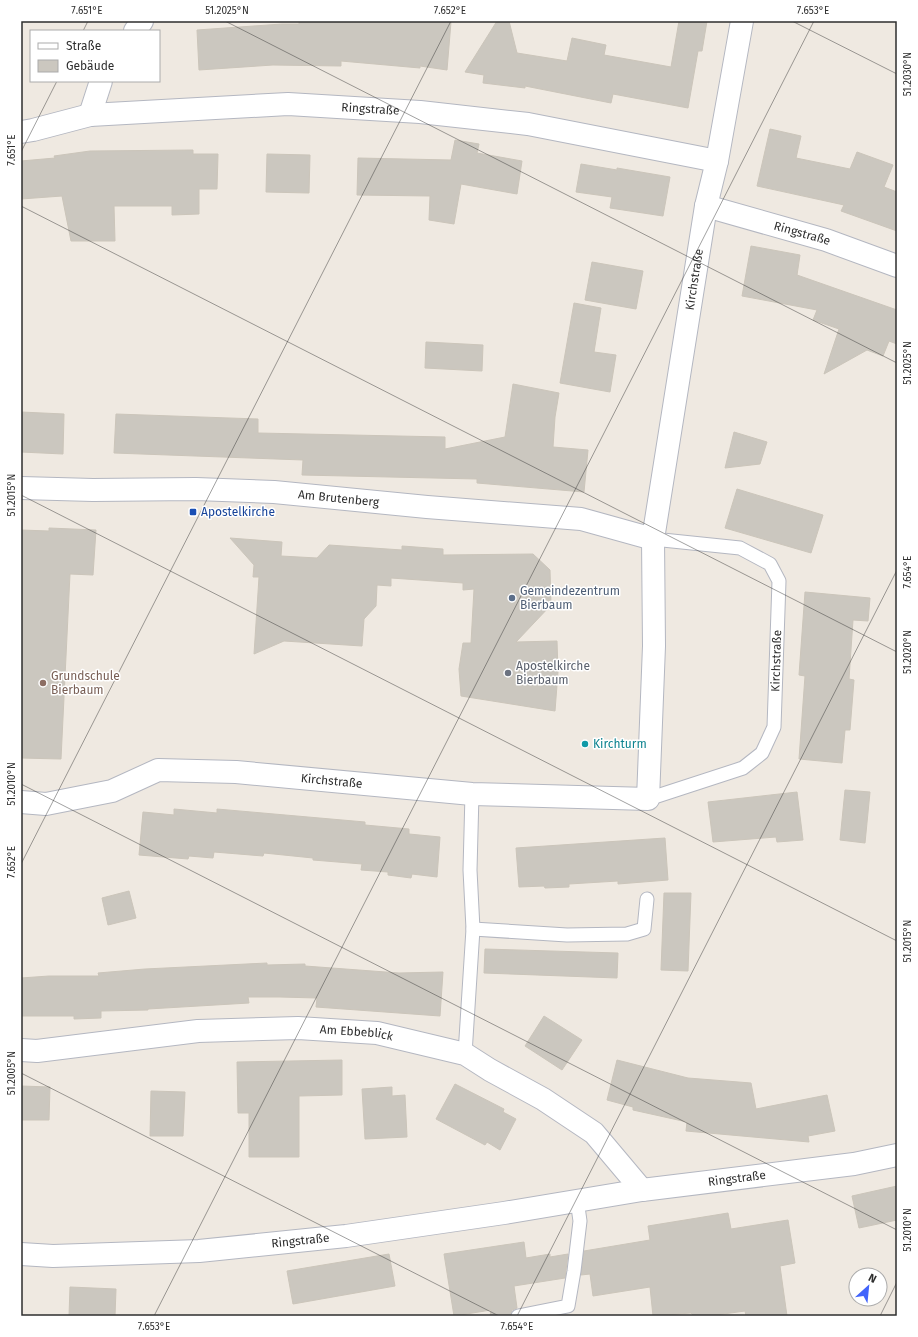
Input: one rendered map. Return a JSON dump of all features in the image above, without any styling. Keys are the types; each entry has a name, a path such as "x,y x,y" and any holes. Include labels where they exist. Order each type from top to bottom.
{"street":[{"path":"136,30 142,21"},
{"name":"Kirchstraße","path":"21,802 46,804 112,791 158,770 236,772 472,794 648,799 654,646 653,539 706,206 717,161 742,21"},
{"path":"90,115 101,82"},
{"name":"Ringstraße","path":"21,132 90,115 288,104 420,112 528,124 717,161"},
{"name":"Ringstraße","path":"706,206 826,240 897,266"},
{"name":"Am Brutenberg","path":"21,488 93,490 196,489 274,492 427,507 581,518 653,539"},
{"name":"Am Ebbeblick","path":"21,1050 37,1051 198,1031 298,1028 377,1033 465,1054 490,1070 543,1099 594,1134 642,1190"},
{"name":"Ringstraße","path":"21,1254 53,1256 207,1250 346,1236 504,1213 642,1190 854,1164 897,1155"}],"lane":[{"name":"Kirchstraße","path":"648,799 743,768 762,753 774,727 779,581 770,564 740,548 653,539"},
{"path":"465,1054 473,929 470,870 472,794"},
{"path":"473,929 567,935 627,934 644,930 647,899"},
{"path":"518,1316 568,1306 580,1221 576,1200"}],"building":[{"path":"299,21 451,22 447,70 420,66 420,68 341,61 341,66 273,65 199,70 197,30 299,24"},
{"path":"497,21 509,21 517,53 567,61 572,38 606,45 604,55 671,67 679,21 707,21 702,51 698,51 688,108 613,94 611,103 525,86 525,88 483,83 484,75 465,72"},
{"path":"770,129 801,136 796,158 850,169 857,152 893,165 884,187 897,192 897,231 841,211 844,205 757,186"},
{"path":"455,140 479,144 477,153 522,161 517,194 461,184 454,224 429,220 430,196 357,195 358,158 451,160"},
{"path":"193,150 193,154 218,154 217,189 199,189 199,214 172,215 172,206 114,206 115,241 71,241 62,196 21,199 21,161 55,158 54,156 90,151"},
{"path":"267,154 310,155 309,193 266,192"},
{"path":"581,164 617,170 617,168 670,177 663,216 610,208 612,197 576,192"},
{"path":"751,246 800,255 797,275 897,310 897,344 889,341 883,356 867,350 824,374 839,329 813,320 817,310 742,296"},
{"path":"592,262 643,271 636,309 585,300"},
{"path":"574,303 601,308 594,352 616,355 610,392 560,383"},
{"path":"426,342 483,345 482,371 425,368"},
{"path":"513,384 559,393 555,417 553,447 588,450 584,492 477,483 477,479 302,475 303,460 114,453 116,414 258,419 258,433 445,437 445,449 505,437"},
{"path":"21,412 64,414 63,454 21,452"},
{"path":"734,432 767,442 760,464 725,468"},
{"path":"737,489 823,515 811,553 725,528"},
{"name":"Grundschule Bierbaum","path":"49,528 96,530 93,575 70,574 61,759 21,758 21,530 49,531"},
{"path":"230,538 282,542 281,556 317,558 329,545 402,550 402,546 443,549 443,555 533,554 550,570 551,605 516,642 557,641 558,672 555,711 461,696 459,669 463,643 471,643 474,589 463,590 463,583 391,578 391,586 377,585 376,606 364,619 362,646 284,641 254,654 259,577 253,577 254,565"},
{"path":"805,592 870,598 868,621 853,620 849,679 854,680 850,730 845,730 842,763 799,759 805,676 799,675"},
{"path":"845,790 870,792 865,843 840,840"},
{"path":"797,792 803,840 777,842 776,837 713,842 708,802"},
{"path":"174,809 217,813 217,809 365,822 365,825 409,829 409,834 440,837 437,877 412,874 411,878 388,875 388,872 361,870 362,864 313,860 313,858 264,853 263,856 214,852 213,858 189,856 188,859 139,855 143,812 174,815"},
{"path":"665,838 668,880 618,884 618,881 569,884 569,887 519,887 516,848"},
{"path":"129,891 136,918 108,925 102,898"},
{"path":"664,893 691,893 688,971 661,970"},
{"path":"485,949 618,953 617,978 484,973"},
{"path":"267,963 267,965 305,964 305,966 399,973 443,972 440,1016 316,1007 317,998 248,997 249,1003 148,1010 101,1011 101,1018 74,1019 74,1016 21,1016 21,978 49,976 99,976 98,973 145,969"},
{"path":"544,1016 582,1040 562,1070 525,1046"},
{"path":"342,1060 342,1095 299,1096 299,1157 249,1157 249,1113 238,1113 237,1062"},
{"path":"617,1060 688,1078 751,1083 756,1109 827,1095 835,1131 808,1136 809,1142 686,1131 687,1122 633,1110 633,1107 607,1100"},
{"path":"455,1084 504,1109 503,1112 516,1119 500,1150 487,1142 485,1145 436,1119"},
{"path":"21,1086 50,1087 49,1120 21,1120"},
{"path":"392,1087 392,1096 405,1095 407,1137 365,1139 362,1089"},
{"path":"151,1091 185,1092 183,1136 150,1136"},
{"path":"897,1186 897,1220 859,1228 852,1196"},
{"path":"728,1213 731,1229 788,1220 795,1263 780,1266 787,1316 746,1316 745,1311 709,1316 694,1316 691,1313 653,1316 650,1287 593,1296 590,1274 581,1275 584,1251 650,1240 648,1226"},
{"path":"524,1242 526,1258 550,1254 550,1257 568,1254 565,1278 514,1286 517,1308 512,1310 510,1316 490,1316 491,1310 454,1316 444,1254"},
{"path":"389,1254 395,1286 293,1304 287,1271"},
{"path":"70,1287 116,1289 115,1316 69,1316"}],"place":[{"name":"Apostelkirche","path":"193,512"},
{"name":"Gemeindezentrum Bierbaum","path":"512,598"},
{"name":"Apostelkirche Bierbaum","path":"508,673"},
{"name":"Grundschule Bierbaum","path":"43,683"},
{"name":"Kirchturm","path":"585,744"}]}
